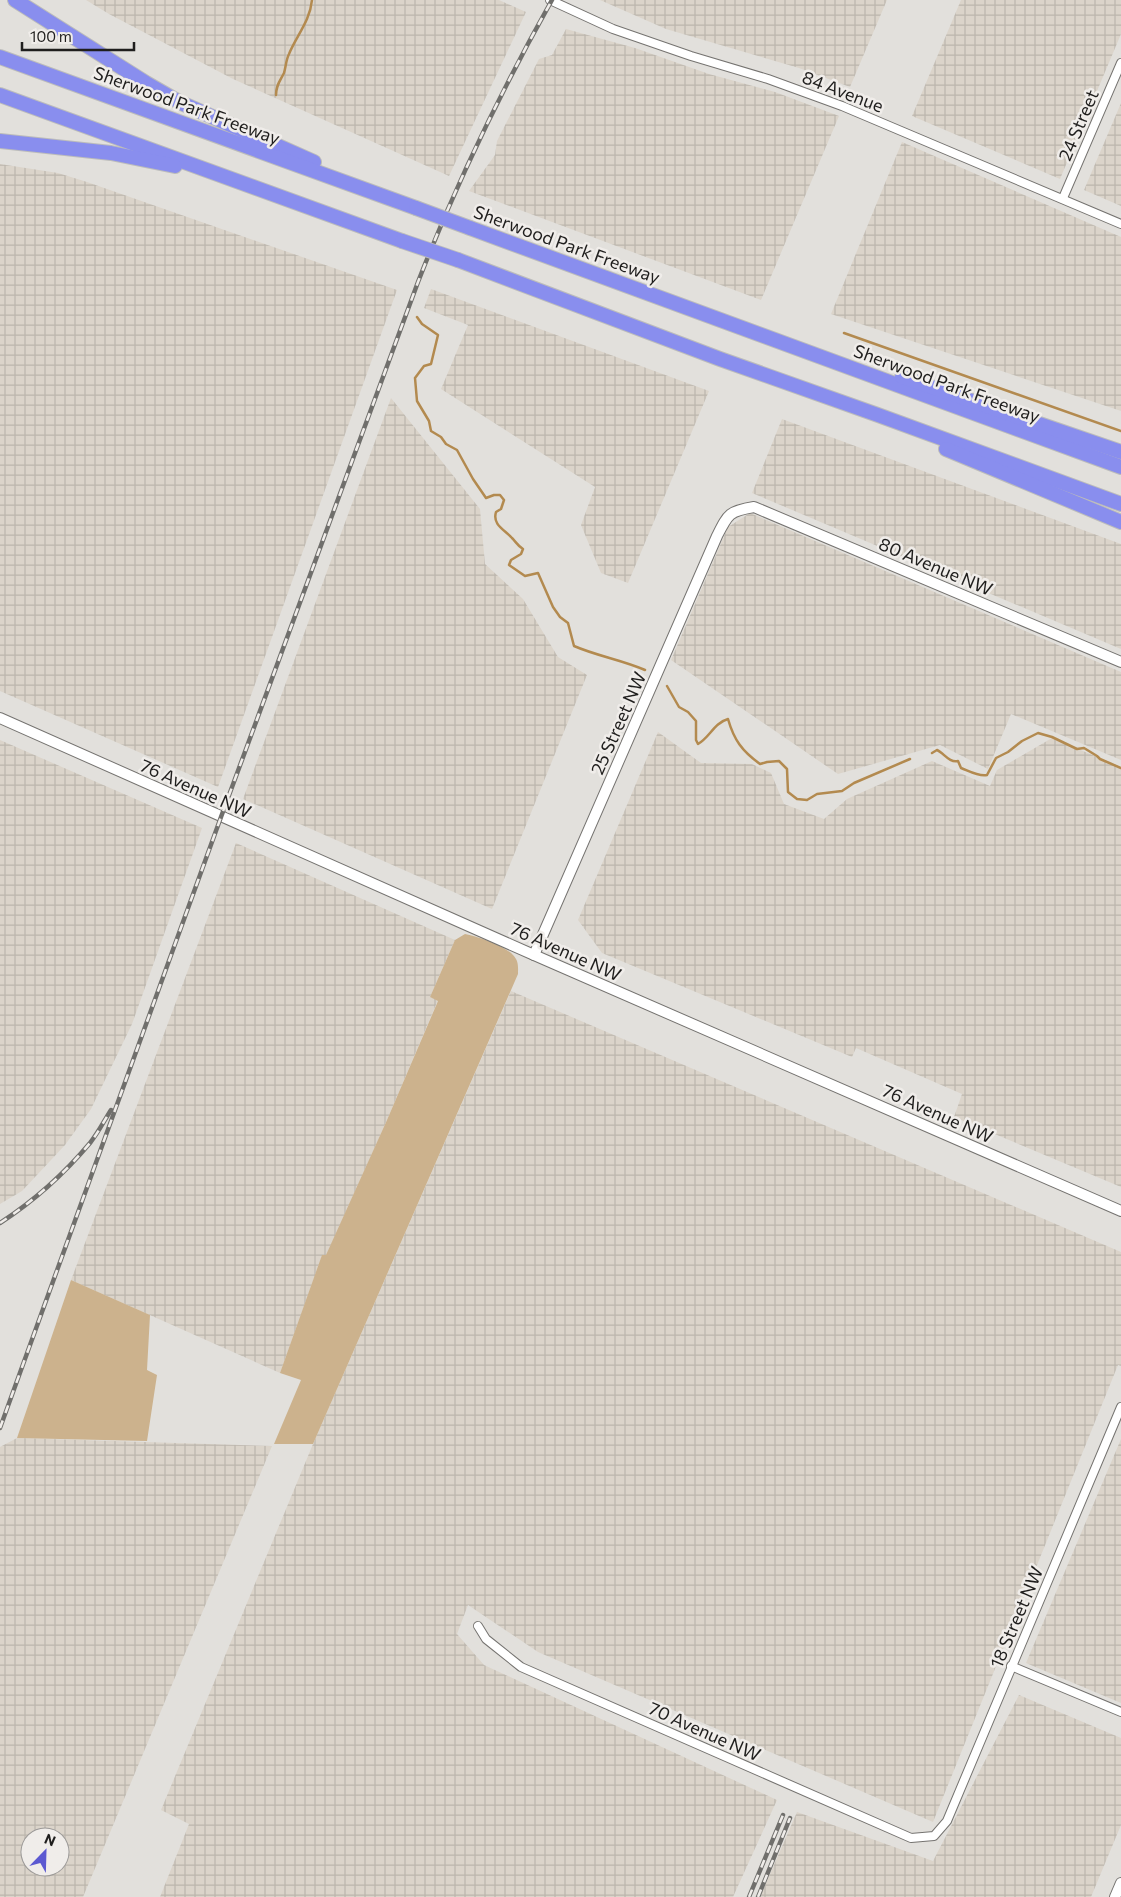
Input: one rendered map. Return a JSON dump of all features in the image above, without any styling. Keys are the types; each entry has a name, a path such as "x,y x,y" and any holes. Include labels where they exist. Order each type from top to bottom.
{"highway":[{"path":"16,0 179,102 329,168 389,198"},
{"name":"Sherwood Park Freeway","path":"0,57 1121,467"},
{"path":"0,94 458,260 720,359 878,414 1121,504"},
{"path":"0,141 112,153 236,181"},
{"path":"733,324 796,340 1121,452"},
{"path":"878,414 914,436 1121,522"}],"street":[{"name":"84 Avenue","path":"550,0 613,29 691,56 778,82 842,106 1121,224"},
{"name":"24 Street","path":"1063,198 1121,63"},
{"name":"80 Avenue NW","path":"738,510 754,507 1121,662"},
{"name":"25 Street NW","path":"534,955 717,536 726,518 738,510"},
{"name":"76 Avenue NW","path":"0,718 534,955 1121,1211"},
{"name":"18 Street NW","path":"934,1836 947,1821 1121,1407"},
{"name":"70 Avenue NW","path":"478,1626 486,1639 521,1666 911,1838 934,1836"},
{"path":"1011,1666 1121,1712"},
{"path":"1115,1897 1121,1883"}],"shaded area":[{"path":"86,0 499,0 526,12 449,176 233,79"},
{"path":"600,0 887,0 850,87 799,68 666,29"},
{"path":"961,0 1121,0 1121,34 1060,179 912,116"},
{"path":"566,29 635,48 709,74 775,92 839,116 761,300 469,191 495,155 497,141 539,59 552,55"},
{"path":"1121,103 1121,206 1084,190"},
{"path":"902,142 1121,237 1121,411 831,314"},
{"path":"0,164 58,173 87,182 397,290 218,787 0,691"},
{"path":"431,289 709,391 628,583 601,573 581,525 595,487 441,389 468,325 424,308"},
{"path":"391,398 480,509 485,564 523,599 558,657 587,675 492,909 243,799"},
{"path":"782,419 1121,544 1121,649 752,493"},
{"path":"750,513 1121,672 1121,760 1011,714 988,769 940,745 838,774 671,660 728,527"},
{"path":"658,732 701,763 752,764 771,773 784,804 824,819 847,799 932,761 990,786 997,770 1052,738 1121,767 1121,1187 954,1117 962,1094 856,1048 852,1057 602,953 578,920"},
{"path":"0,740 202,828 132,1024 91,1109 65,1145 22,1191 0,1204"},
{"path":"236,843 455,940 430,997 438,1000 326,1256 322,1256 280,1373 71,1280"},
{"path":"465,934 504,948 515,957 518,974 313,1444 274,1444 301,1380 280,1373 322,1255 326,1255 438,1001 430,997 455,940"},
{"path":"511,991 1121,1252 1121,1366 1118,1365 933,1822 538,1652 468,1605 457,1634 484,1665 777,1800 733,1897 160,1897 189,1824 161,1810 313,1444"},
{"path":"71,1280 150,1315 147,1370 157,1375 147,1441 17,1438"},
{"path":"17,1438 272,1446 83,1897 0,1897 0,1447"},
{"path":"1121,1439 1121,1703 1026,1663"},
{"path":"1019,1695 1121,1738 1121,1825 1091,1897 760,1897 797,1812 933,1861"}],"waterway":[{"path":"276,95 277,86 284,73 288,56 306,21 312,0"},
{"path":"417,317 422,324 438,335 431,364 424,366 415,378 417,401 429,421 431,431 441,437 446,444 457,450 486,498 500,495 504,500 501,509 496,512 497,524 523,549 521,554 511,560 509,565 525,576 538,573 553,607 560,617 568,623 574,646 645,670"},
{"path":"844,333 1121,431"},
{"path":"667,686 679,707 688,712 696,721 696,740 698,744 719,724 728,719 733,733 740,744 754,759 760,764 779,761 787,769 788,792 797,799 807,800 817,794 842,791 854,783 910,759"},
{"path":"932,753 937,750 940,751 949,759 958,761 961,768 977,774 987,775 996,758 1038,733 1052,737 1077,749 1084,748 1100,759 1121,768"}],"railway":[{"path":"0,1428 221,817 418,282 480,138 552,0"},
{"path":"0,1223 37,1196 70,1165 93,1139 111,1110"},
{"path":"749,1897 783,1815"},
{"path":"758,1897 790,1818"}]}
